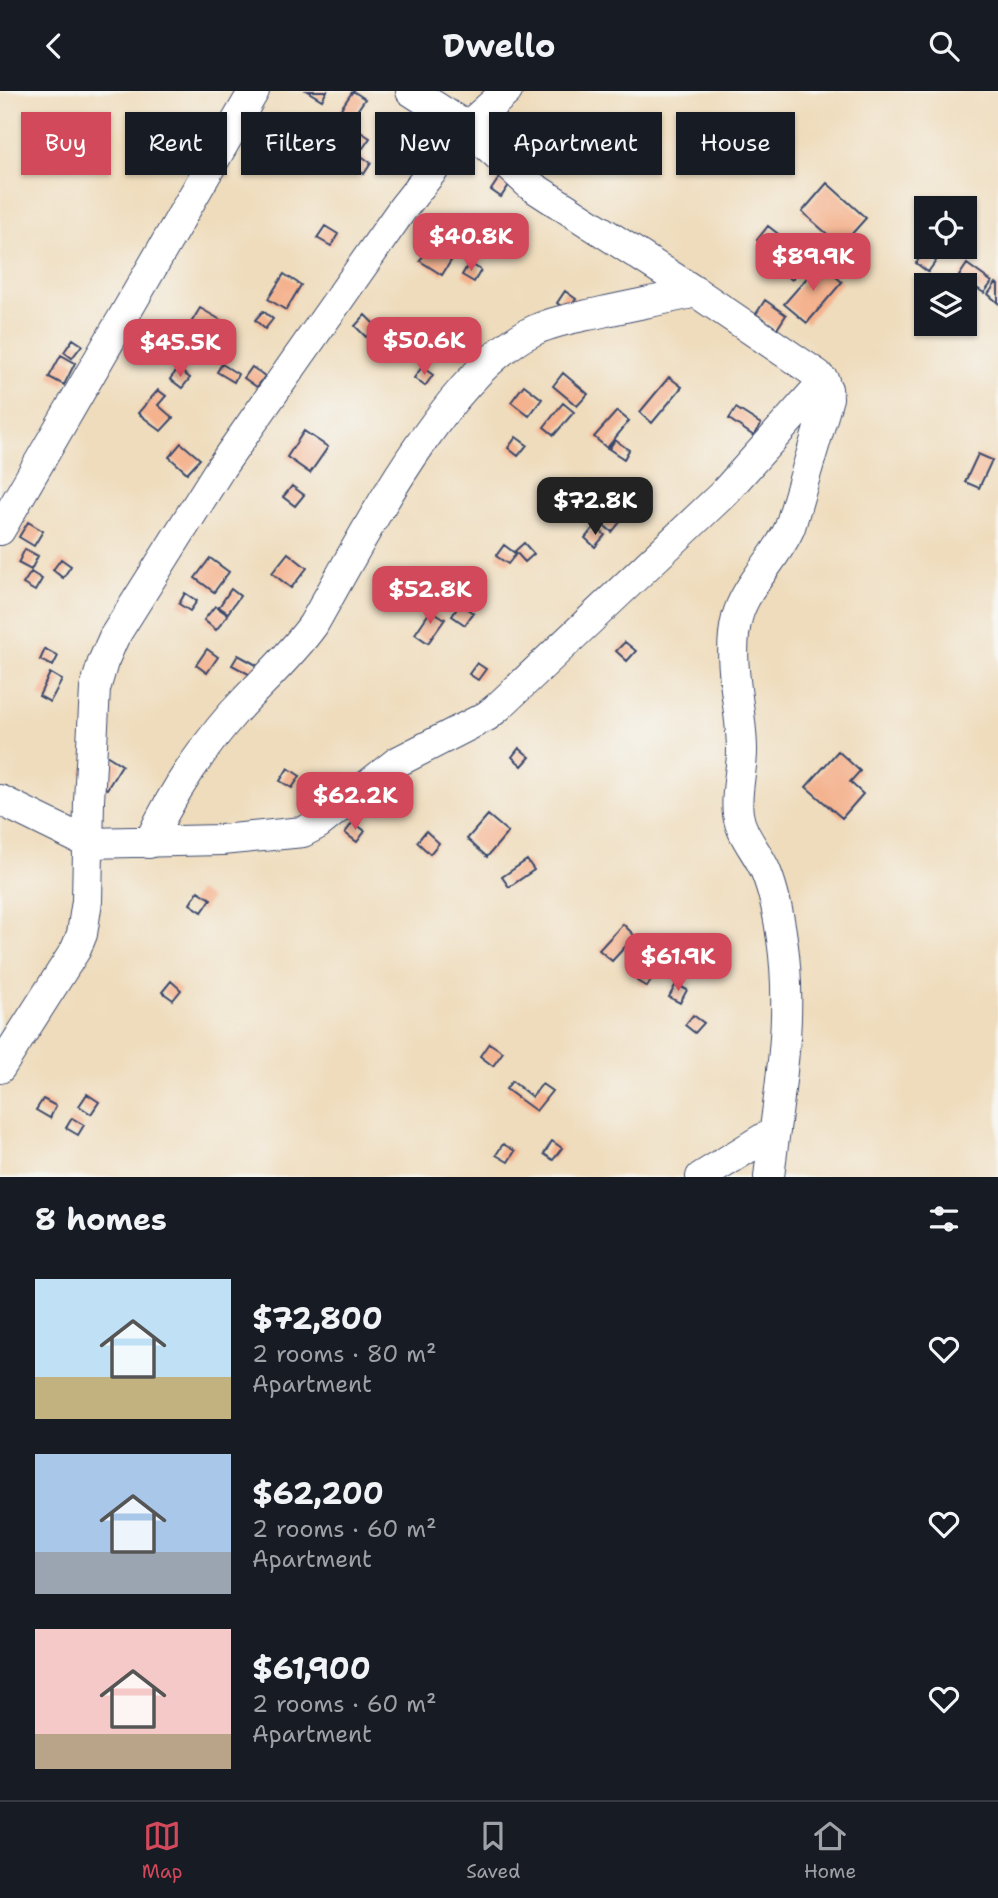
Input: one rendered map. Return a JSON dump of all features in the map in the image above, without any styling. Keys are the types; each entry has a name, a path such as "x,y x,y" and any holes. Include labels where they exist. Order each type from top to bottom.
{"street":[{"path":"0,530 254,91"},
{"path":"411,91 444,112"},
{"path":"475,120 507,91"},
{"path":"475,134 530,185 696,292 824,381 828,398 790,527 744,602 737,617 733,644 742,750 738,814 744,833 766,871 772,892 782,937 787,989 786,1044 769,1177"},
{"path":"0,1068 76,949 82,934 87,901 95,689 114,637 221,467 429,175"},
{"path":"149,843 167,804 184,778 234,712 291,655 313,625 377,514 432,428 483,366 503,349 536,329 574,318 696,292"},
{"path":"0,800 88,843 221,841 303,832 318,824 397,762 487,716 723,494 824,381"},
{"path":"701,1177 775,1131"}],"building":[{"path":"307,91 327,91 322,100"},
{"path":"353,91 365,99 356,112 339,112"},
{"path":"361,132 370,138 363,148 361,147"},
{"path":"361,156 371,163 364,174 361,172"},
{"path":"501,175 511,182 501,197 491,190"},
{"path":"827,183 866,218 841,246 802,212"},
{"path":"444,220 478,241 471,254 436,232"},
{"path":"325,226 338,234 331,246 317,238"},
{"path":"768,226 809,258 792,280 778,270 784,261 757,240"},
{"path":"434,237 457,251 442,275 420,261"},
{"path":"919,259 936,261 928,272 916,263"},
{"path":"469,263 481,270 474,282 462,275"},
{"path":"820,263 842,282 807,323 784,304"},
{"path":"967,264 992,282 984,293 977,288 977,273 961,273"},
{"path":"284,274 301,285 286,310 268,299"},
{"path":"996,283 998,285 998,303 988,294"},
{"path":"565,291 576,299 568,311 557,303"},
{"path":"765,300 786,315 777,329 756,314"},
{"path":"200,308 226,323 209,352 183,336"},
{"path":"263,311 273,319 265,329 255,320"},
{"path":"365,315 377,327 366,337 355,326"},
{"path":"73,339 82,345 72,358 64,352"},
{"path":"422,344 434,354 425,365 413,355"},
{"path":"61,355 75,363 64,385 49,377"},
{"path":"222,364 238,374 234,382 217,372"},
{"path":"252,367 265,376 257,387 244,378"},
{"path":"422,367 433,375 425,386 414,378"},
{"path":"178,369 190,378 182,388 170,379"},
{"path":"563,373 588,394 577,406 553,386"},
{"path":"669,377 682,387 652,423 640,412"},
{"path":"524,385 542,399 529,416 511,402"},
{"path":"158,390 166,396 158,405 173,418 161,431 138,413"},
{"path":"563,403 574,412 554,435 544,427"},
{"path":"736,408 761,424 754,436 729,419"},
{"path":"617,411 629,421 607,448 594,437"},
{"path":"304,431 328,447 310,473 287,457"},
{"path":"516,437 527,445 518,456 508,448"},
{"path":"615,440 629,450 624,459 609,449"},
{"path":"181,443 200,459 187,473 169,457"},
{"path":"978,454 992,460 979,488 965,482"},
{"path":"292,486 304,495 295,506 283,497"},
{"path":"599,503 620,522 612,532 590,514"},
{"path":"28,522 43,531 34,546 19,537"},
{"path":"595,526 605,535 595,547 585,538"},
{"path":"524,543 534,554 525,562 515,551"},
{"path":"504,545 516,554 508,564 496,556"},
{"path":"25,549 38,556 31,570 18,563"},
{"path":"288,553 307,568 291,588 272,573"},
{"path":"210,558 229,572 214,592 195,578"},
{"path":"61,559 71,566 63,578 53,570"},
{"path":"31,572 42,579 35,591 23,584"},
{"path":"231,589 240,596 228,613 219,607"},
{"path":"185,593 197,601 190,611 179,604"},
{"path":"460,604 473,613 465,625 452,616"},
{"path":"215,606 228,615 216,630 204,620"},
{"path":"431,610 445,619 428,643 415,634"},
{"path":"625,642 636,651 627,661 616,651"},
{"path":"45,649 58,656 53,666 40,660"},
{"path":"207,649 218,657 207,673 196,665"},
{"path":"238,655 262,668 256,678 232,665"},
{"path":"477,663 486,669 478,680 469,674"},
{"path":"50,673 62,680 50,702 39,696"},
{"path":"95,748 122,765 107,789 81,773"},
{"path":"519,748 530,757 522,766 512,757"},
{"path":"838,751 860,771 850,782 863,794 842,818 806,787"},
{"path":"288,768 300,776 292,788 280,781"},
{"path":"488,815 508,832 487,857 467,839"},
{"path":"353,822 365,831 357,842 345,833"},
{"path":"426,831 439,843 430,854 417,842"},
{"path":"527,860 534,870 509,887 502,877"},
{"path":"198,891 211,899 202,912 190,904"},
{"path":"623,924 635,936 612,961 599,950"},
{"path":"645,968 655,974 647,987 637,981"},
{"path":"171,981 181,990 173,1000 162,992"},
{"path":"676,984 687,990 680,1003 669,997"},
{"path":"693,1015 704,1023 695,1033 685,1025"},
{"path":"489,1043 503,1052 493,1066 480,1056"},
{"path":"512,1081 532,1097 542,1084 552,1091 536,1111 506,1089"},
{"path":"87,1094 99,1102 91,1114 79,1106"},
{"path":"43,1099 56,1106 50,1118 36,1110"},
{"path":"72,1118 84,1125 78,1135 66,1128"},
{"path":"552,1141 562,1148 553,1160 544,1154"},
{"path":"503,1144 515,1151 508,1162 496,1155"}]}
